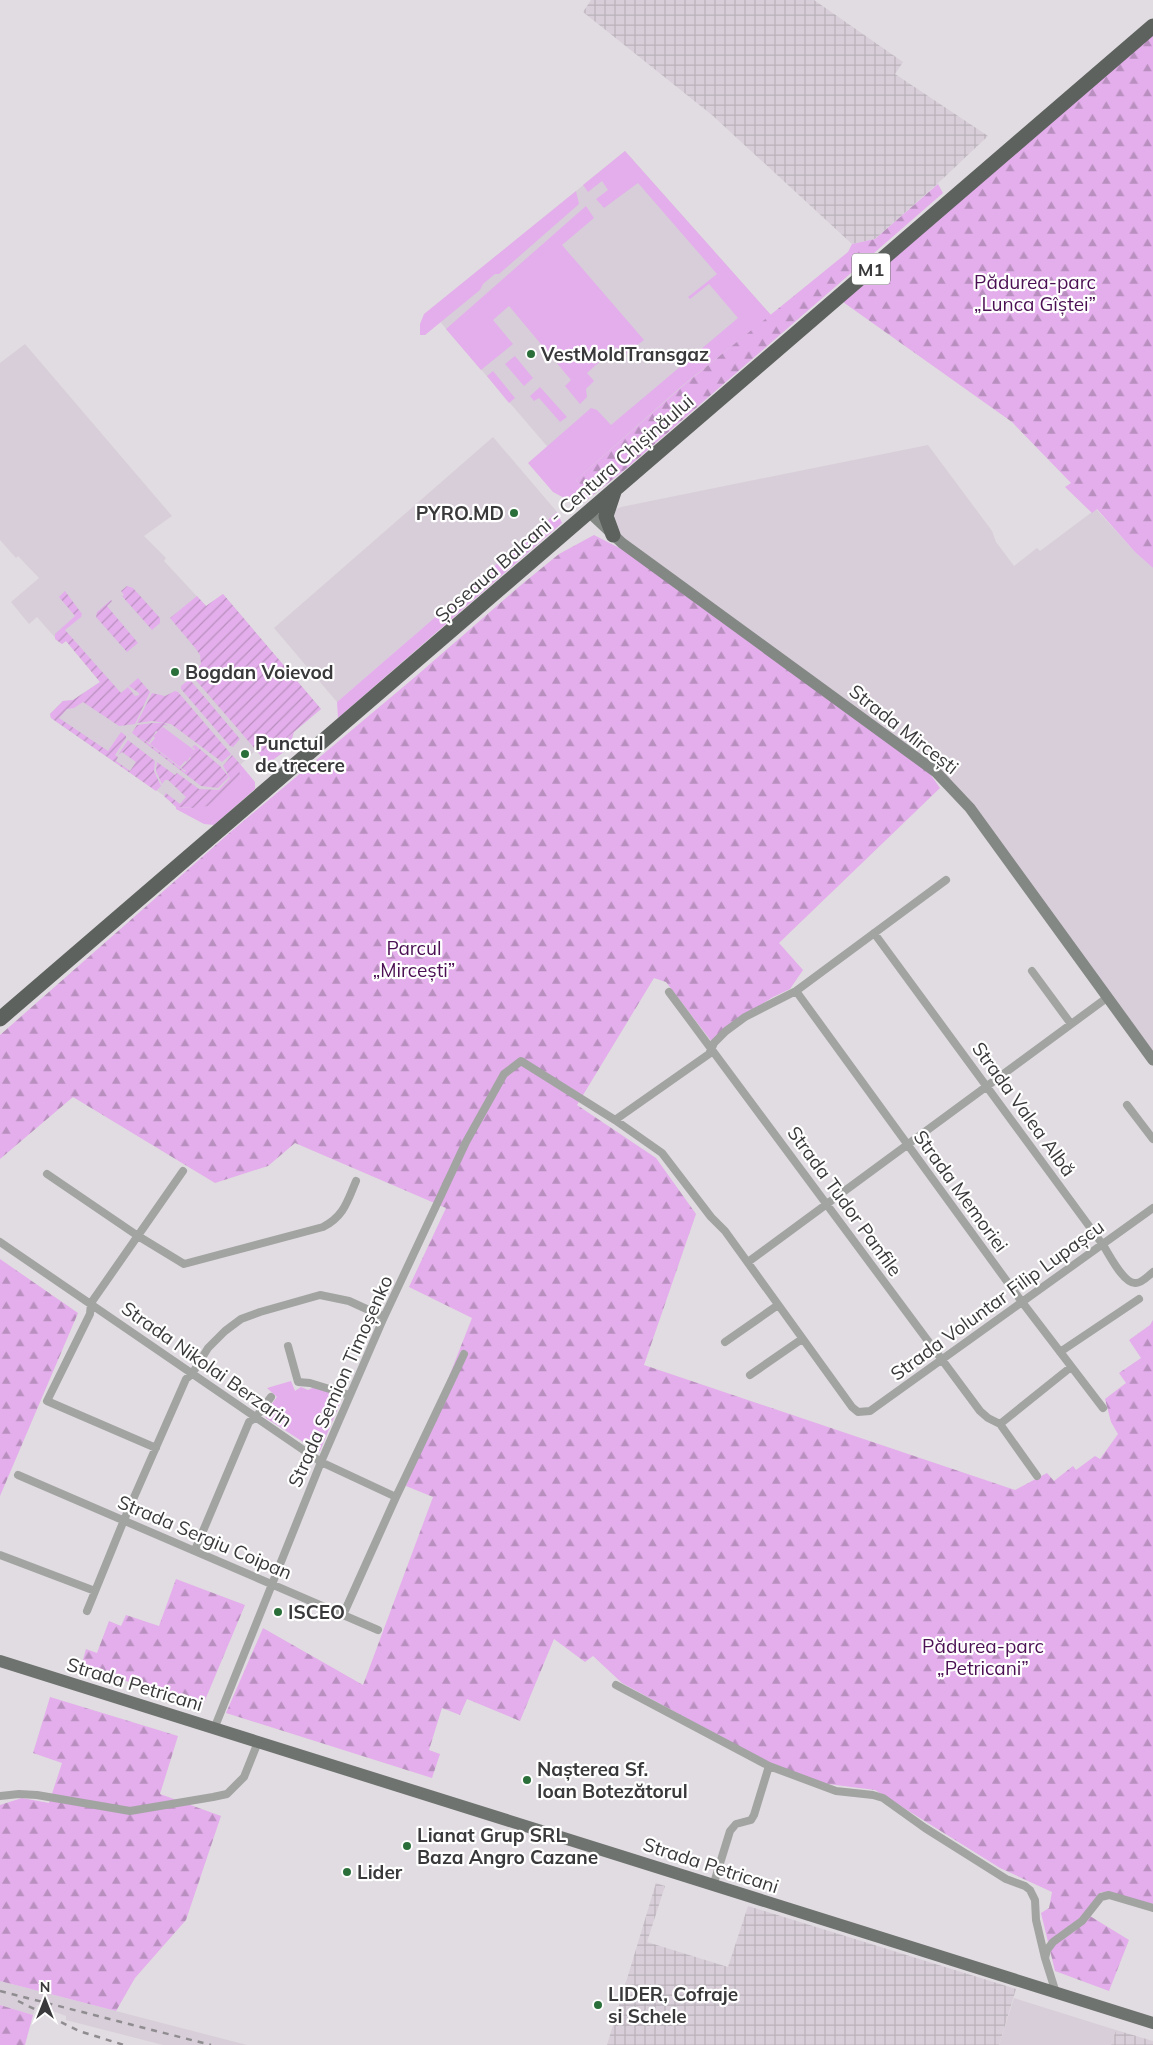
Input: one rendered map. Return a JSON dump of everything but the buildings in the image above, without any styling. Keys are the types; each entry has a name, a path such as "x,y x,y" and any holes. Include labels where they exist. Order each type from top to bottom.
{"highway":[{"name":"Șoseaua Balcani - Centura Chișinăului","path":"0,1019 1153,26"},
{"path":"613,535 606,516 615,490"}],"main road":[{"name":"Strada Mircești","path":"588,512 613,535 936,772 970,808 1153,1060"},
{"name":"Strada Petricani","path":"0,1661 1153,2023"}],"street":[{"path":"750,1374 802,1339 748,1262 662,1153 615,1120 708,1054 714,1043 726,1031 745,1017 796,991 946,880"},
{"name":"Strada Valea Albă","path":"874,933 1129,1282 1138,1283 1153,1272"},
{"path":"1032,971 1071,1024"},
{"name":"Strada Memoriei","path":"796,991 1022,1302 1103,1408"},
{"name":"Strada Tudor Panfile","path":"669,992 980,1411 988,1418 1000,1424 1037,1476"},
{"path":"748,1262 1108,997"},
{"name":"Strada Semion Timoșenko","path":"214,1729 349,1395 466,1142 504,1074 521,1061 615,1120"},
{"path":"1127,1105 1153,1139"},
{"path":"156,1448 47,1401 90,1314 91,1303 183,1171"},
{"path":"47,1174 138,1236 184,1264 323,1227 334,1221 341,1214 356,1181"},
{"name":"Strada Voluntar Filip Lupașcu","path":"802,1339 852,1407 858,1412 865,1413 1153,1208"},
{"name":"Strada Nikolai Berzarin","path":"0,1242 321,1462 396,1497"},
{"path":"88,1611 94,1591 186,1379 192,1374 215,1340 241,1319 320,1295 349,1301 384,1317"},
{"path":"1060,1352 1139,1299"},
{"path":"725,1342 778,1305"},
{"path":"288,1346 298,1382 310,1383 349,1395"},
{"path":"344,1615 396,1497 464,1354"},
{"path":"1000,1424 1071,1367"},
{"path":"195,1550 249,1422 256,1418 271,1396"},
{"name":"Strada Sergiu Coipan","path":"18,1475 378,1630"},
{"path":"0,1555 94,1591"},
{"path":"616,1685 769,1766 836,1791 883,1798 925,1828 1006,1879 1030,1890 1035,1900 1037,1926 1056,1993"},
{"path":"0,1796 37,1795 130,1811 228,1794 244,1777 258,1742"},
{"path":"713,1886 730,1831 736,1824 751,1820 754,1815 769,1766"},
{"path":"1045,1958 1047,1950 1053,1942 1082,1921 1101,1897 1109,1895 1153,1908"}],"shaded area":[{"path":"591,0 814,0 903,62 895,74 988,136 875,239 852,244 712,115 583,12"},
{"path":"625,151 771,315 685,384 576,480 430,310"},
{"path":"25,344 172,516 144,536 166,558 164,561 206,606 223,594 321,709 269,753 256,750 238,767 240,769 208,806 176,807 163,795 51,718 50,714 63,701 73,700 100,682 66,641 62,644 58,641 37,617 29,624 11,602 39,578 18,556 16,558 0,540 0,363"},
{"path":"493,437 557,512 337,702 274,628"},
{"path":"928,445 992,531 996,542 1014,566 1037,548 1040,551 1096,509 1135,552 1153,568 1153,1053 967,796 625,538 616,531 611,523 614,510 621,507"},
{"path":"656,1883 665,1886 647,1942 728,1967 748,1906 1016,1989 999,2045 607,2045"},
{"path":"0,1981 247,2045 163,2045 66,2020 66,2016 37,2005 33,2015 0,2005"},
{"path":"1014,1998 1116,2030 1111,2045 999,2045"},
{"path":"1116,2030 1153,2041 1153,2045 1111,2045"}],"green space":[{"name":"Pădurea-parc „Lunca Gîștei”","path":"1153,35 1153,568 1135,552 1097,509 1092,513 1065,487 1071,483 1012,422 843,302"},
{"path":"625,151 771,315 683,385 576,480 584,489 570,501 553,492 528,463 591,408 597,410 611,425 738,318 709,284 690,299 688,297 717,274 638,183 604,208 596,199 608,190 602,181 588,192 583,185"},
{"path":"938,184 943,193 627,468 583,503 570,501 584,489 576,480 685,384 848,252 852,244 875,239"},
{"path":"576,191 579,204 499,274 495,274 483,284 480,290 425,335 420,335 420,324 424,314"},
{"path":"586,206 594,218 562,245 644,340 624,355 616,347 587,373 594,381 586,389 587,397 580,404 565,386 571,380 509,306 493,320 513,344 481,370 446,329"},
{"path":"515,356 533,378 524,386 505,364"},
{"path":"493,371 515,398 509,403 487,376"},
{"path":"540,387 567,417 560,422 539,398 534,401 530,396"},
{"path":"557,512 562,523 338,718 337,702"},
{"name":"Parcul „Mircești”","path":"594,535 629,553 926,768 940,788 779,943 803,970 790,989 756,1008 712,1042 666,982 654,978 577,1105 656,1158 696,1214 644,1365 1015,1490 1047,1473 1054,1481 1073,1466 1076,1470 1095,1456 1100,1459 1118,1434 1111,1422 1105,1399 1126,1383 1119,1373 1141,1358 1129,1340 1150,1325 1153,1320 1153,1904 1101,1892 1085,1913 1129,1940 1109,1991 1055,1971 1041,1913 1049,1908 1052,1892 1000,1868 875,1790 820,1783 771,1764 622,1683 593,1656 585,1662 554,1639 520,1721 467,1699 460,1715 442,1708 429,1750 440,1754 432,1778 226,1713 263,1628 363,1685 433,1497 406,1486 472,1318 409,1287 446,1208 295,1143 268,1166 215,1183 73,1097 0,1159 0,1035 234,829 521,585 559,554"},
{"path":"127,586 133,588 160,618 160,623 152,630 122,596 124,595 121,591"},
{"path":"65,591 82,614 65,630 121,693 128,687 135,696 139,695 129,686 138,678 150,692 135,724 119,726 83,702 74,708 67,709 59,718 108,751 121,732 126,738 115,755 118,757 116,761 130,771 136,762 122,752 118,755 128,740 155,761 154,771 161,786 156,791 51,718 50,714 63,701 73,700 100,682 66,641 62,644 55,639 55,634 75,616 59,597"},
{"path":"223,594 321,709 269,753 256,750 194,678 193,675 201,664 200,655 170,618 197,596 206,606"},
{"path":"111,600 107,606 138,643 127,652 96,617 97,612"},
{"path":"187,681 191,681 240,739 233,747 230,746 181,689 181,686"},
{"path":"175,691 178,692 231,754 222,762 171,724 152,721 137,723 152,693 165,696"},
{"path":"164,723 168,726 164,725 158,732 156,731 149,743 140,737 185,772 181,768 191,758 190,756 195,749 192,747 195,745 220,766 229,777 218,788 201,786 132,733 137,725"},
{"path":"163,727 194,750 187,762 185,761 180,767 150,744 155,738 153,736"},
{"path":"294,732 289,748 273,760 275,766 271,769 256,750 269,753"},
{"path":"232,755 240,764 238,767 241,778 208,806 193,808 176,807 164,796 166,793 180,804 186,797 168,780 165,780 162,784 156,771 157,762 175,775 177,773 199,789 219,790 230,778 223,766"},
{"path":"240,764 255,782 255,789 214,825 204,824 176,809 176,807 193,808 241,778 237,767"},
{"path":"0,1259 78,1313 0,1496"},
{"path":"291,1381 295,1391 301,1387 308,1390 314,1387 337,1395 341,1401 320,1451 317,1451 266,1418 264,1414 277,1397 267,1388"},
{"path":"176,1579 245,1605 203,1705 81,1667 86,1649 97,1653 109,1621 121,1626 126,1615 159,1626"},
{"path":"50,1697 178,1736 160,1794 221,1816 186,1920 135,1978 116,2011 0,1981 0,1805 22,1798 49,1803 62,1763 33,1753"},
{"path":"0,2005 33,2015 25,2045 0,2045"}],"railway":[{"path":"0,1991 211,2045"},
{"path":"18,2001 79,2031 124,2045"}],"place":[{"name":"VestMoldTransgaz","path":"531,354"},
{"name":"PYRO.MD","path":"514,513"},
{"name":"Bogdan Voievod","path":"175,672"},
{"name":"Punctul de trecere","path":"245,754"},
{"name":"ISCEO","path":"278,1612"},
{"name":"Nașterea Sf. Ioan Botezătorul","path":"527,1780"},
{"name":"Lianat Grup SRL Baza Angro Cazane","path":"407,1846"},
{"name":"Lider","path":"347,1872"},
{"name":"LIDER, Cofraje si Schele","path":"598,2005"}],"park label":[{"name":"Pădurea-parc „Petricani”","path":"983,1657"}]}
